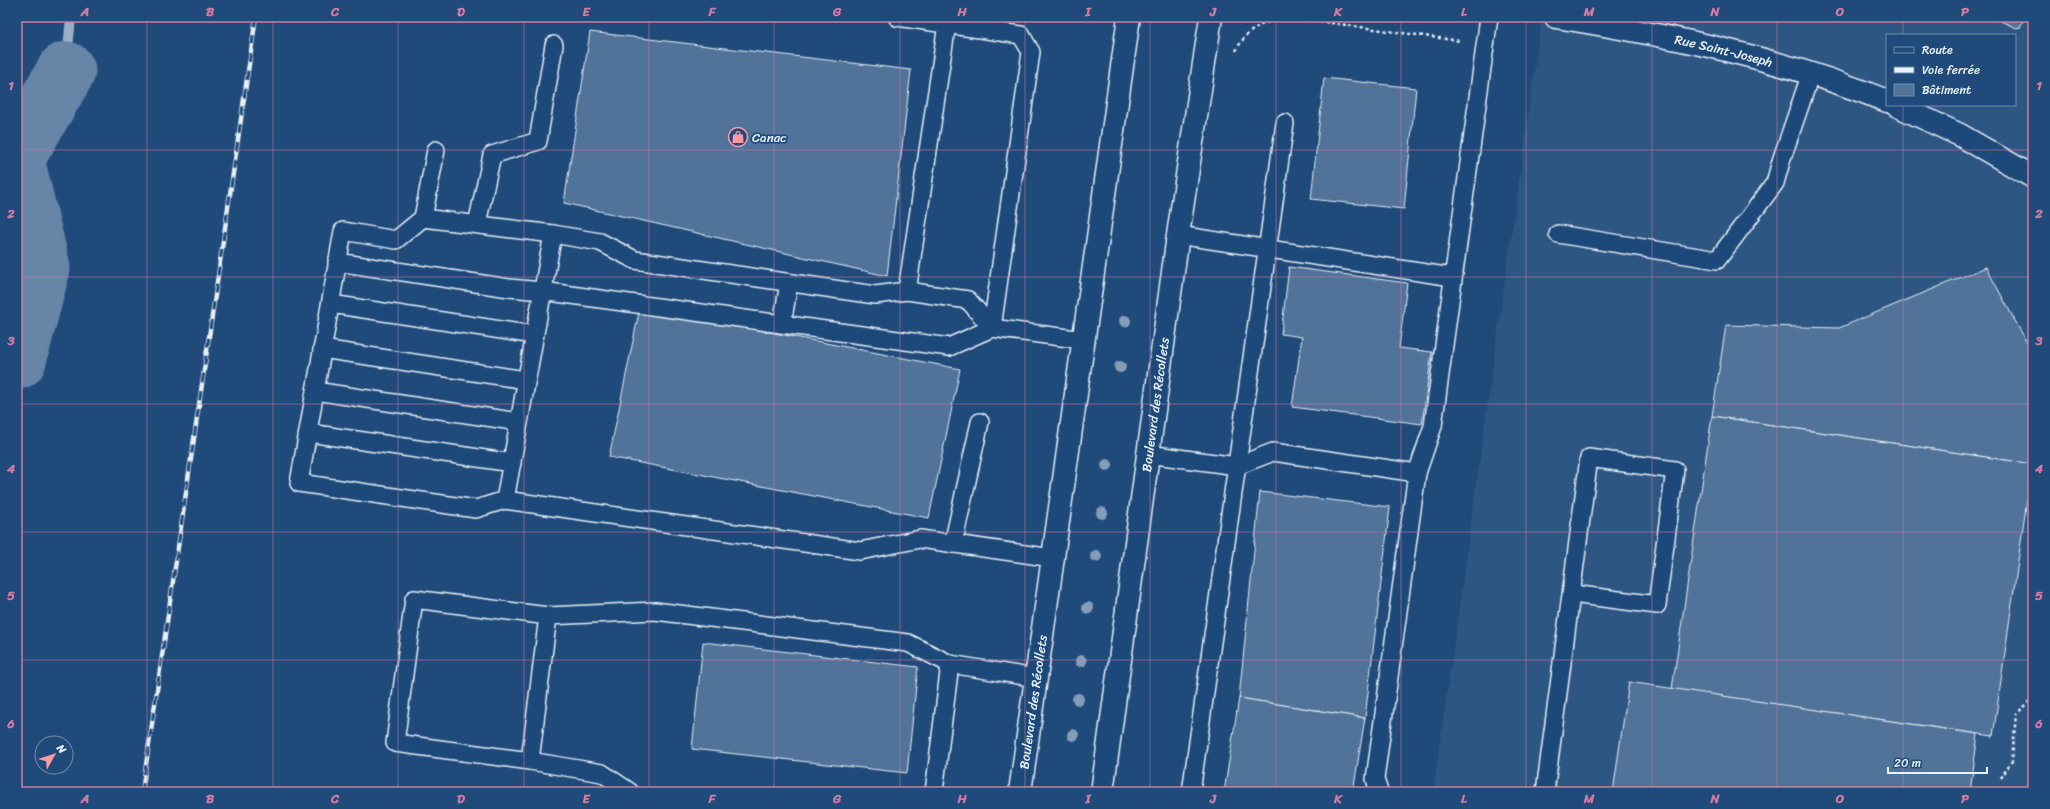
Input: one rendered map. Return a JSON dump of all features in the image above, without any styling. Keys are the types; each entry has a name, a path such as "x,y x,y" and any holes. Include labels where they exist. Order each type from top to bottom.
{"main road":[{"name":"Boulevard des Récollets","path":"1020,792 1129,17"},
{"name":"Boulevard des Récollets","path":"1102,792 1178,236 1211,17"},
{"name":"Rue Saint-Joseph","path":"1556,17 1710,45 1811,73 1886,101"},
{"path":"1898,106 1960,135 2033,177"}],"lane":[{"path":"897,17 1021,36 1031,52 992,328"},
{"path":"1378,792 1375,779 1417,473 1433,426 1488,17"},
{"path":"907,291 947,24"},
{"path":"477,224 492,155 538,141 554,44"},
{"path":"1558,234 1717,260 1775,183 1811,73"},
{"path":"1191,792 1285,123"},
{"path":"436,150 423,218 396,240 343,231 322,348 309,433 299,483 476,509 505,500 860,551 920,539 1053,558"},
{"path":"423,218 553,234 600,242 636,260 875,296 907,291 968,300 992,328"},
{"path":"505,500 553,234"},
{"path":"1178,236 1452,277"},
{"path":"338,262 509,288 542,291 949,347 992,328 1084,340"},
{"path":"782,324 789,283"},
{"path":"330,304 534,336"},
{"path":"322,348 526,380"},
{"path":"315,391 519,422"},
{"path":"953,544 980,422"},
{"path":"309,433 512,463"},
{"path":"1148,454 1237,466 1273,452 1417,473"},
{"path":"1545,792 1589,458 1674,470 1657,605 1572,594"},
{"path":"630,792 602,773 530,761 395,743 414,599 548,616 663,612 908,643 950,664 1036,678"},
{"path":"530,761 548,616"},
{"path":"934,792 950,664"}],"path":[{"path":"1250,31 1270,20 1296,18 1466,42"},
{"path":"2001,778 2012,761 2016,714 2033,699"}],"shaded area":[{"path":"1542,17 2033,17 2033,792 1433,792"}],"building":[{"path":"1991,17 2025,17 2019,29"},
{"name":"Canac","path":"590,32 911,70 887,276 564,203"},
{"path":"1324,78 1416,88 1404,209 1311,199"},
{"path":"1289,267 1407,283 1399,348 1432,352 1422,424 1292,407 1302,337 1281,334"},
{"path":"1986,267 2033,354 2032,464 1712,416 1726,325 1839,328"},
{"path":"640,307 960,369 929,518 609,457"},
{"path":"1712,416 2032,464 1993,736 1672,689"},
{"path":"1260,492 1390,507 1365,718 1239,698"},
{"path":"703,642 918,667 907,773 692,749"},
{"path":"1629,682 1978,734 1970,792 1613,792"},
{"path":"1239,698 1365,718 1353,792 1224,792"}],"waterway":[{"path":"66,71 71,17"},
{"path":"17,155 66,71"},
{"path":"17,168 41,268 17,360"}],"railway":[{"path":"142,792 256,17"}],"place":[{"name":"Canac","path":"738,137"}]}
